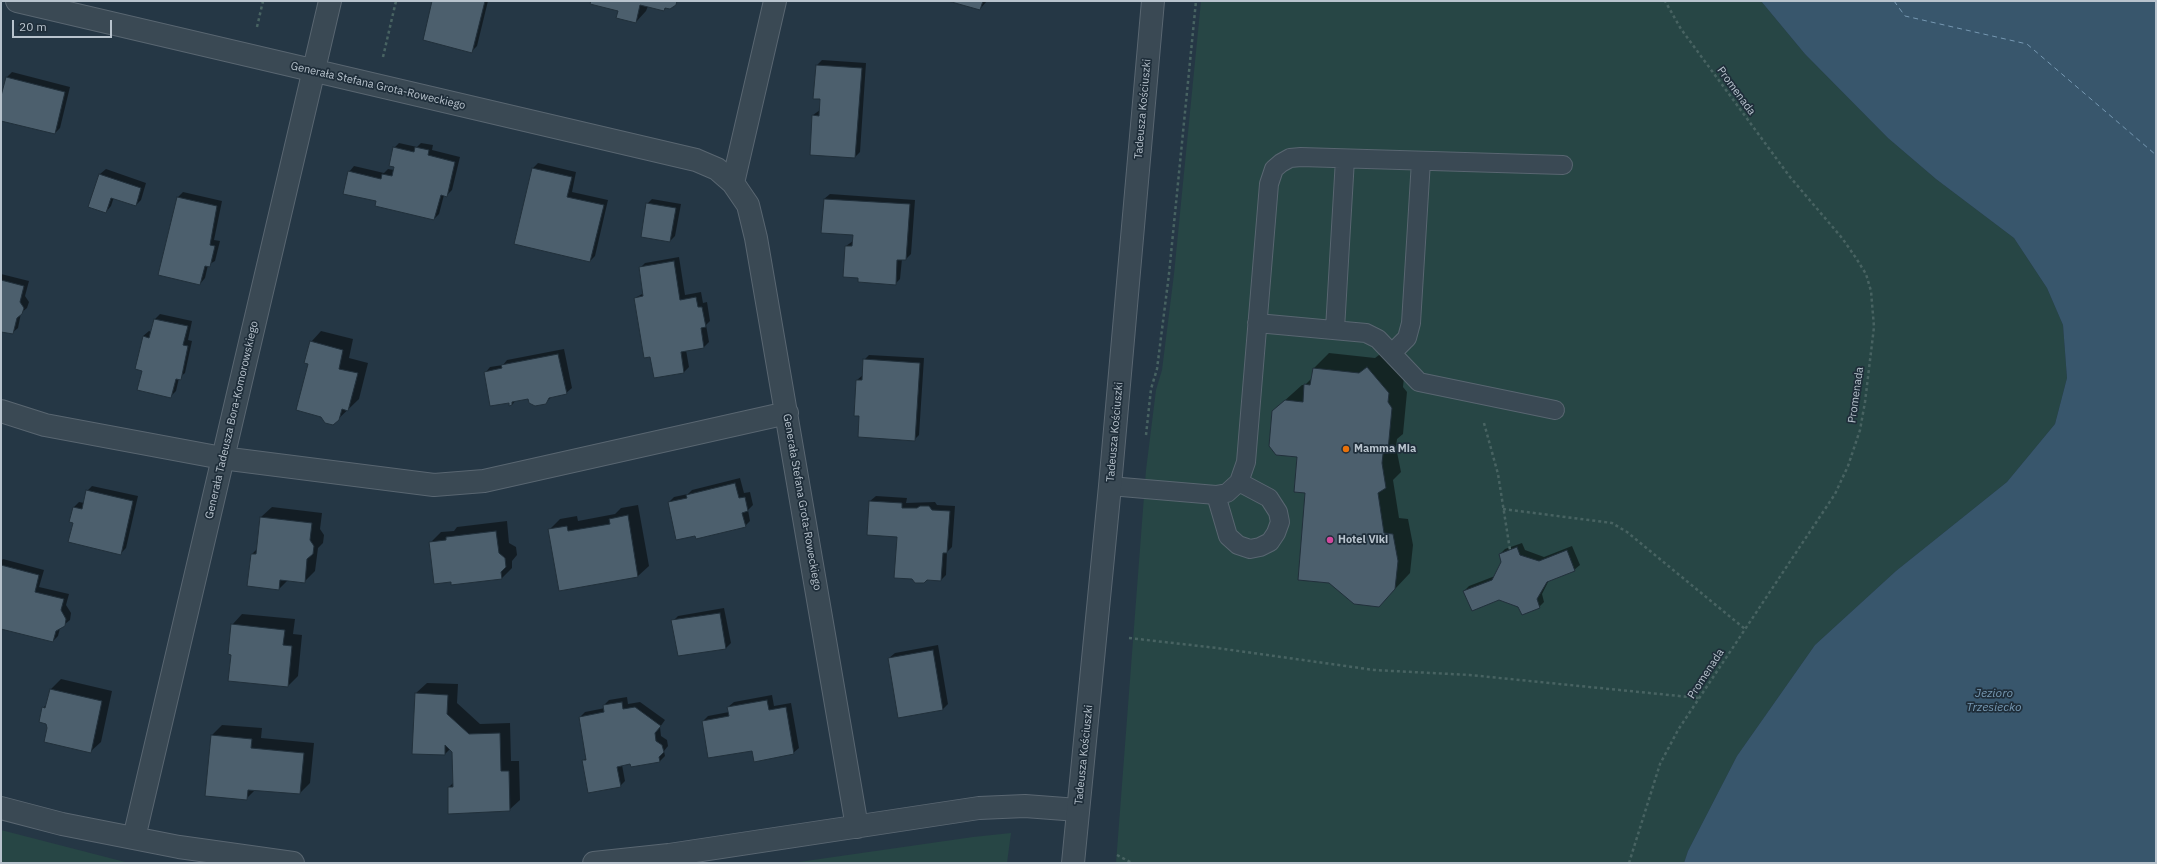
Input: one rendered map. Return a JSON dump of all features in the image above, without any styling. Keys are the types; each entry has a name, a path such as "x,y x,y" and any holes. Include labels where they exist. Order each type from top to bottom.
{"street":[{"name":"Generała Stefana Grota-Roweckiego","path":"17,1 696,160 717,169 734,183 748,205 753,221 857,827"},
{"name":"Generała Tadeusza Bora-Komorowskiego","path":"134,838 330,1"},
{"path":"734,183 775,1"},
{"name":"Tadeusza Kościuszki","path":"1073,863 1110,486 1153,1"},
{"path":"1,411 45,425 222,458 410,483 457,484 484,481 787,413"},
{"path":"594,863 669,855 994,806 1025,806 1078,810"},
{"path":"1,808 62,824 134,838 220,854 293,863"}],"lane":[{"path":"1110,486 1216,495 1227,493 1240,482 1246,462 1269,184 1274,169 1290,158 1563,165"},
{"path":"1335,329 1345,159"},
{"path":"1392,353 1407,338 1411,323 1421,161"},
{"path":"1257,323 1366,332 1378,339 1419,382 1555,410"},
{"path":"1216,495 1228,536 1238,545 1250,549 1260,547 1270,542 1276,533 1280,522 1278,512 1269,498 1240,482"}],"path":[{"path":"1146,436 1151,389 1157,369 1168,282 1196,1"},
{"name":"Promenada","path":"1629,863 1660,764 1678,730 1835,494 1848,466 1860,430 1865,402 1874,326 1871,291 1866,274 1842,238 1790,177 1681,29 1665,1"},
{"path":"1475,394 1498,474 1510,550"},
{"path":"1503,509 1612,522 1627,532 1746,629"},
{"path":"1129,638 1217,648 1374,670 1470,675 1700,698"},
{"path":"1117,855 1132,863"}],"green space":[{"path":"1201,1 1761,1 1805,54 1888,138 1936,179 2014,238 2047,288 2063,325 2067,378 2055,424 2007,482 1896,571 1815,645 1737,756 1688,851 1684,863 1116,863 1146,470 1156,390 1162,370 1174,274"},
{"path":"1,830 129,863 1,863"},
{"path":"1011,833 1007,863 792,863 973,837"}],"water":[{"name":"Jezioro Trzesiecko","path":"1761,1 2156,1 2156,863 1684,863 1688,851 1737,756 1815,645 1896,571 2007,482 2055,424 2067,378 2063,325 2047,288 2014,238 1936,179 1888,138 1805,54"}],"building":[{"path":"432,1 485,1 472,53 423,40"},
{"path":"591,1 677,1 676,5 670,9 665,8 664,11 640,5 636,23 616,18 618,11 590,4"},
{"path":"948,1 983,1 980,10"},
{"path":"816,65 862,68 855,158 810,155 812,115 819,116 820,99 813,99"},
{"path":"6,77 65,92 55,134 1,121 1,96"},
{"path":"393,147 414,152 415,147 429,150 428,155 455,162 447,197 441,195 434,220 375,206 376,201 343,194 348,171 381,179 382,174 392,176 394,167 389,166"},
{"path":"532,168 572,177 567,197 604,205 590,262 514,244"},
{"path":"99,174 141,188 136,206 111,198 106,213 88,207"},
{"path":"177,197 217,206 210,245 215,246 210,267 205,266 200,285 158,275"},
{"path":"824,199 910,204 906,260 897,260 896,285 858,282 858,278 843,277 845,246 852,246 853,235 821,233"},
{"path":"646,203 676,208 670,242 641,237"},
{"path":"674,261 680,300 696,297 698,307 702,307 706,327 701,328 704,348 681,352 684,373 654,378 650,357 644,358 634,298 643,296 639,267"},
{"path":"1,280 24,286 20,302 24,308 22,314 17,318 13,334 1,332"},
{"path":"154,319 188,326 183,345 188,346 181,380 176,379 171,398 137,390 142,371 135,369 143,336 149,338"},
{"path":"310,341 343,350 339,369 358,373 348,411 342,409 339,420 333,425 325,423 321,417 296,410 308,364 304,363"},
{"path":"558,354 567,394 549,398 546,404 535,406 529,403 528,399 512,402 512,405 509,406 509,403 490,406 484,372 502,368 501,365"},
{"path":"863,359 920,363 915,441 858,437 859,416 854,416 856,380 862,380"},
{"path":"1367,367 1389,393 1388,402 1392,408 1388,450 1383,454 1382,463 1386,488 1378,493 1384,533 1393,534 1398,561 1395,589 1379,607 1354,604 1329,583 1298,580 1305,493 1294,492 1297,457 1276,455 1269,446 1272,411 1285,400 1303,402 1304,384 1310,385 1313,368 1359,373"},
{"path":"735,483 739,498 745,497 748,511 742,513 746,527 696,539 695,536 676,540 668,502 687,498 686,495"},
{"path":"86,490 133,501 121,555 68,542 73,523 69,522 73,507 82,509"},
{"path":"869,501 902,503 902,508 929,506 932,510 950,511 947,553 943,553 941,581 927,580 924,583 915,583 912,579 894,578 897,537 867,535"},
{"path":"628,515 638,577 559,591 548,529 567,526 568,531 610,524 609,519"},
{"path":"260,517 312,523 310,540 314,546 313,554 307,559 305,583 280,580 279,590 247,586 251,554 256,554"},
{"path":"496,531 499,553 505,558 506,567 501,572 502,579 451,585 451,582 434,584 429,542 446,540 446,537"},
{"path":"1517,547 1520,555 1539,561 1567,550 1575,571 1547,582 1537,599 1540,608 1522,615 1518,607 1499,600 1472,611 1463,591 1492,580 1501,562 1499,554"},
{"path":"1,565 39,575 35,592 64,599 61,610 66,619 65,626 56,631 53,642 1,629"},
{"path":"720,613 726,649 678,656 671,620"},
{"path":"231,624 285,630 283,645 292,646 288,687 228,681 231,655 228,654"},
{"path":"933,650 943,710 898,718 888,658"},
{"path":"50,689 102,701 91,753 44,742 47,728 46,724 39,722 42,707 45,708"},
{"path":"415,693 448,695 447,714 469,734 500,733 501,771 509,771 510,811 448,814 448,787 453,787 452,752 445,745 445,755 412,754"},
{"path":"767,700 769,710 786,707 794,754 754,762 752,751 708,758 702,721 729,716 727,707"},
{"path":"622,702 623,709 635,707 661,726 655,733 656,741 662,745 664,752 659,757 660,762 631,767 630,764 617,767 621,787 588,793 582,760 586,760 579,717 604,712 603,705"},
{"path":"211,735 252,739 251,748 304,753 300,794 248,790 247,800 205,796"}],"ferry route":[{"path":"1894,1 1905,16 2027,44 2156,155"}],"place":[{"name":"Mamma Mia","path":"1346,449"},
{"name":"Hotel Viki","path":"1330,540"}]}
